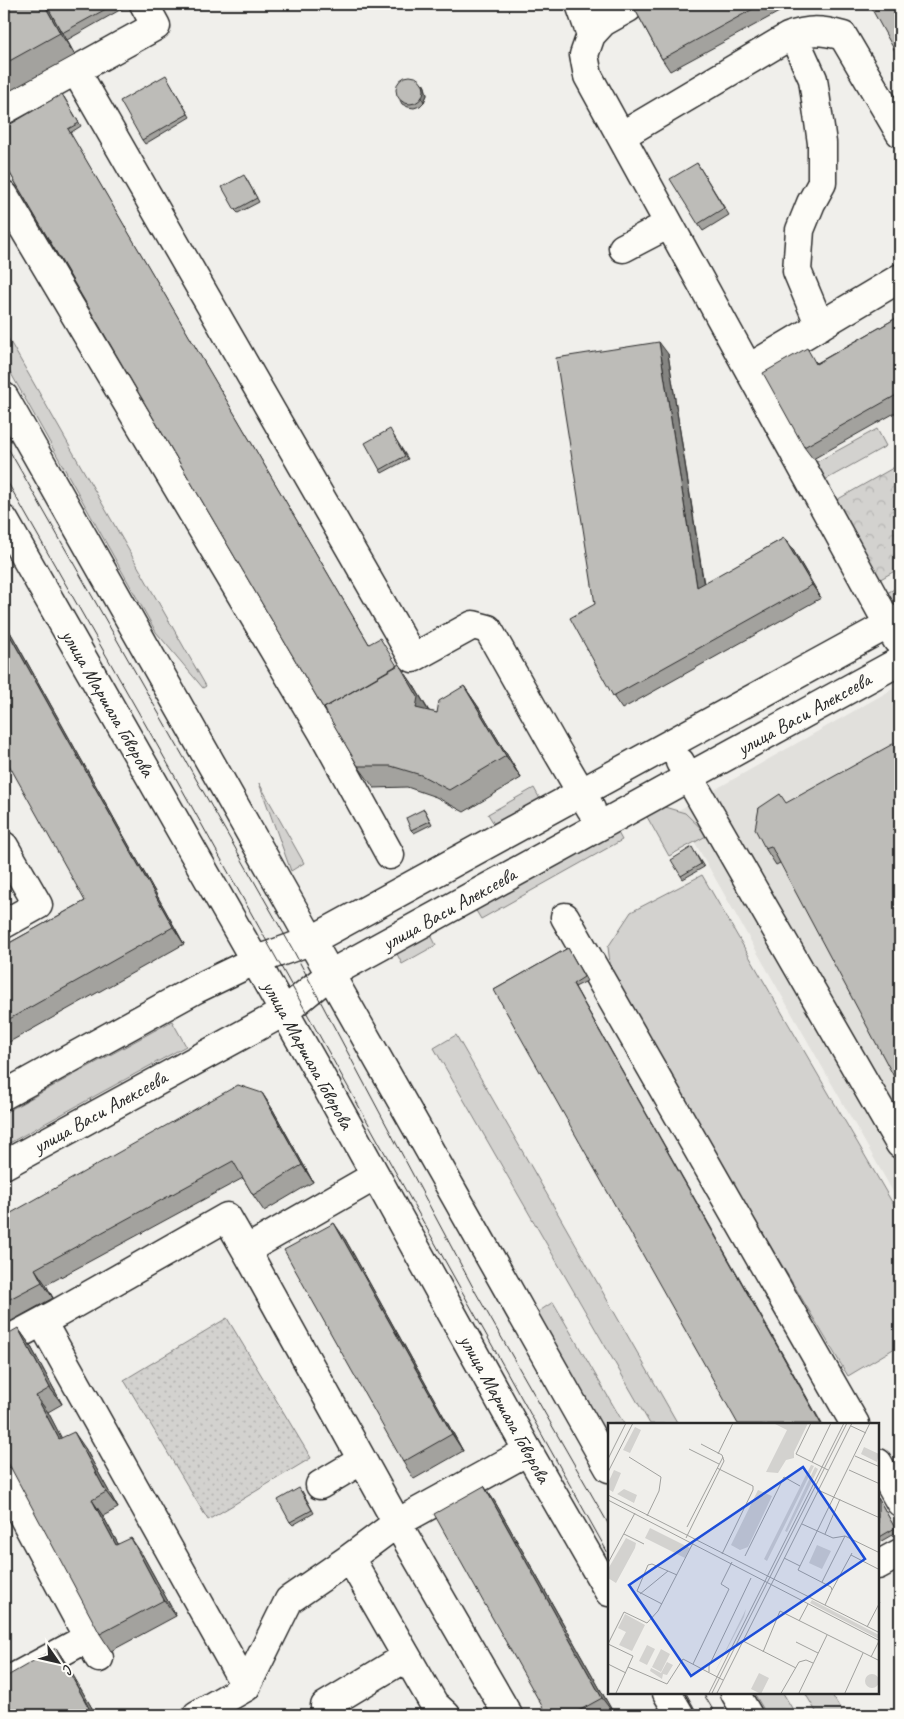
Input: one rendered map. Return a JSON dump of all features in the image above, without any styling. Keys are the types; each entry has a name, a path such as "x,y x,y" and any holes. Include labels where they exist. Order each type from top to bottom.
{"main road":[{"path":"4,110 156,26 144,4"},
{"path":"580,4 591,35"},
{"path":"628,8 603,22 591,35 584,55 588,76 748,368 896,629"},
{"path":"621,136 793,35 805,31 825,31 843,36 900,133"},
{"path":"793,35 813,79 822,143 822,183 810,203 800,230 797,271 820,326"},
{"path":"76,71 413,658 474,624 488,629 554,746 594,786 612,819"},
{"path":"4,195 317,722 390,855"},
{"path":"624,248 669,224"},
{"path":"748,368 900,278"},
{"path":"4,397 310,942 366,1035 608,1466"},
{"name":"улица Маршала Говорова","path":"4,520 284,1012 528,1451 608,1590"},
{"name":"улица Васи Алексеева","path":"4,1095 196,989 254,961 310,942 670,744 896,629"},
{"name":"улица Васи Алексеева","path":"4,1164 284,1012 330,974 900,661"},
{"path":"670,744 900,1144"},
{"path":"4,846 38,905 4,924"},
{"path":"565,917 854,1423"},
{"path":"246,1250 375,1176"},
{"path":"4,1342 227,1216 362,1460 508,1715"},
{"path":"42,1322 246,1687"},
{"path":"197,1715 246,1687 289,1600 398,1523 528,1451"},
{"path":"320,1485 362,1460"},
{"path":"879,1465 900,1502"},
{"path":"4,1481 94,1647 4,1683"},
{"path":"879,1564 900,1553"},
{"path":"350,1558 434,1704 446,1715"},
{"path":"325,1706 406,1657"},
{"path":"668,1694 680,1715"},
{"path":"736,1694 748,1715"}],"shaded area":[{"path":"900,685 900,1204 677,811"}],"green space":[{"path":"4,331 206,686 203,688 156,632 4,361"},
{"path":"877,429 886,446 825,480 815,463"},
{"path":"900,464 900,568 877,581 833,502"},
{"path":"900,586 900,599 891,604 885,594"},
{"path":"259,783 304,863 291,871"},
{"path":"534,788 540,799 494,824 488,814"},
{"path":"661,806 685,813 708,835 669,856 646,815"},
{"path":"616,829 622,840 481,919 475,909"},
{"path":"702,875 900,1216 900,1345 848,1376 612,980 608,947 631,912"},
{"path":"430,933 436,945 402,964 396,952"},
{"path":"172,1021 186,1046 4,1146 4,1113"},
{"path":"456,1035 677,1423 649,1423 434,1048"},
{"path":"553,1302 623,1423 608,1423 608,1440 535,1314"},
{"path":"227,1318 311,1458 208,1520 124,1380"},
{"path":"755,1694 784,1694 796,1715 767,1715"},
{"path":"806,1694 832,1694 844,1715 818,1715"}],"building":[{"path":"4,4 44,4 60,33 4,64"},
{"path":"46,4 115,4 62,33"},
{"path":"632,4 762,4 662,59"},
{"path":"869,4 900,4 900,60"},
{"path":"166,75 188,114 142,140 120,101"},
{"path":"410,76 420,80 424,90 420,100 410,104 400,100 396,90 400,80"},
{"path":"62,94 79,123 68,129 369,644 380,638 397,666 324,708 326,711 325,711 4,163 4,128"},
{"path":"697,163 724,208 698,224 670,179"},
{"path":"244,175 257,198 235,210 222,187"},
{"path":"900,316 900,393 804,447 763,373 807,348 816,364"},
{"path":"659,342 697,587 784,538 812,585 613,696 570,618 595,604 556,358"},
{"path":"390,429 405,456 380,470 365,443"},
{"path":"4,625 173,927 4,1022 4,946 85,901 4,756"},
{"path":"399,664 418,697 416,708 437,713 439,701 464,686 506,756 449,790 421,775 391,766 358,766 324,708"},
{"path":"900,740 900,1088 771,846 765,848 755,829 759,808 780,794 786,803"},
{"path":"424,809 430,821 411,830 406,818"},
{"path":"692,847 701,864 681,876 671,860"},
{"path":"568,948 584,977 573,984 820,1423 737,1423 494,990"},
{"path":"238,1085 262,1093 302,1165 253,1195 233,1161 35,1269 42,1282 4,1302 4,1217"},
{"path":"334,1223 452,1434 403,1462 284,1250"},
{"path":"18,1328 50,1388 36,1396 59,1439 74,1432 106,1492 92,1500 116,1545 131,1538 164,1600 100,1634 4,1455 4,1336"},
{"path":"484,1486 602,1698 571,1715 547,1715 434,1514"},
{"path":"299,1488 312,1510 290,1522 278,1500"},
{"path":"879,1500 895,1528 879,1537"},
{"path":"56,1648 91,1712 85,1715 4,1715 4,1678"}],"tram line":[{"path":"4,441 292,948 476,1293 608,1523"},
{"path":"4,476 173,773 608,1553"},
{"path":"687,1694 698,1715"},
{"path":"704,1694 716,1715"}]}
